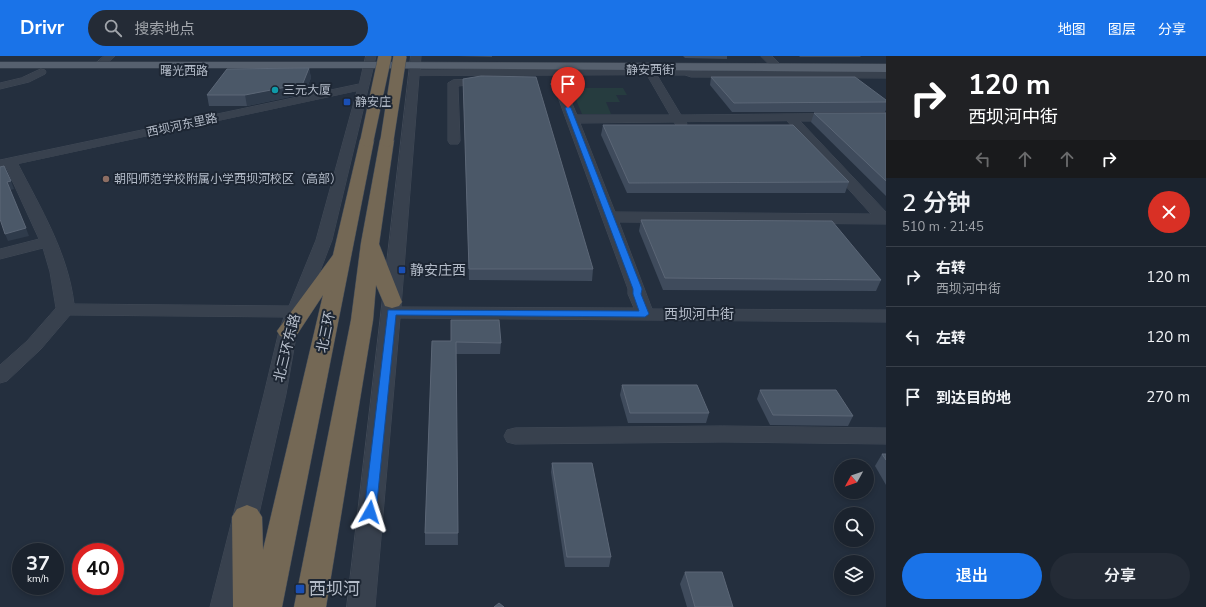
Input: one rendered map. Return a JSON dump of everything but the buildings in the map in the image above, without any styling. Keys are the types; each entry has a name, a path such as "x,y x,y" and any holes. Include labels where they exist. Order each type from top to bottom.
{"highway":[{"name":"北三环","path":"266,607 385,56"},
{"path":"310,607 362,320 370,243 400,56"},
{"path":"370,243 392,307"},
{"path":"292,322 344,249"},
{"path":"247,517 249,607"}],"main road":[{"name":"曙光西路","path":"0,65 369,64"},
{"name":"曙光西路","path":"0,72 369,64"},
{"path":"369,64 415,66"},
{"name":"静安西街","path":"415,66 777,66 886,68"},
{"name":"静安西街","path":"415,66 558,76 649,71 886,68"}],"street":[{"path":"99,65 110,56"},
{"path":"766,56 777,66"},
{"name":"北三环东路","path":"224,607 247,517 292,322 324,240 369,64"},
{"path":"361,607 415,66"},
{"path":"558,76 574,66"},
{"path":"454,141 453,83 529,82 558,76 777,66"},
{"path":"649,71 886,74"},
{"path":"649,71 679,121"},
{"path":"0,86 25,80 41,72"},
{"path":"558,76 560,87 637,289 637,294 645,314"},
{"name":"西坝河东里路","path":"5,163 362,91 412,98"},
{"path":"572,119 679,121 886,117"},
{"path":"791,118 885,219"},
{"path":"0,376 34,345 65,309 64,293 49,241 5,163"},
{"path":"610,217 885,219"},
{"path":"0,254 49,241"},
{"name":"西坝河中街","path":"392,307 645,314 886,316"},
{"path":"65,309 292,322"},
{"path":"515,436 716,434 886,436"}],"green space":[{"path":"571,88 623,88 627,95 616,95 620,102 606,102 611,114 582,114"}],"place":[{"name":"三元大厦","path":"275,90"},
{"name":"静安庄","path":"347,102"},
{"name":"朝阳师范学校附属小学西坝河校区（高部）","path":"106,179"},
{"name":"静安庄西","path":"402,270"},
{"name":"西坝河","path":"300,589"}],"route":[{"path":"370,512 392,312 645,314 637,294 637,289 568,108"}]}
